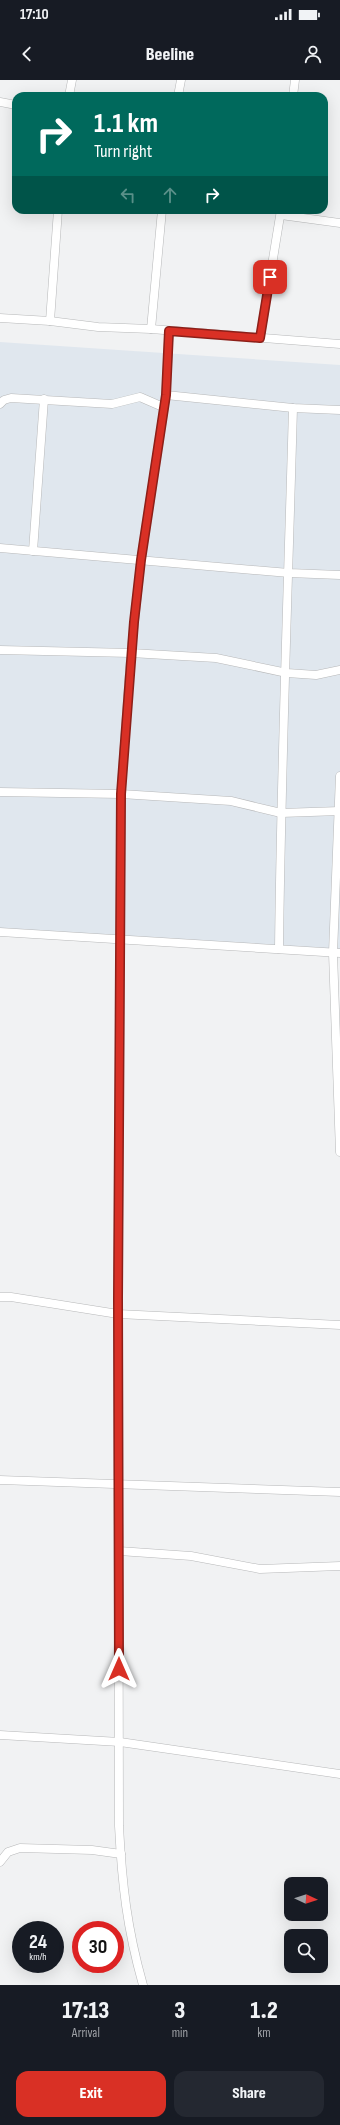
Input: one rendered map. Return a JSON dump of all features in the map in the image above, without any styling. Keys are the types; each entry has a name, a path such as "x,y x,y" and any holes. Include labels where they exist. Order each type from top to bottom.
{"street":[{"path":"70,92 72,80"},
{"path":"179,92 181,80"},
{"path":"294,92 295,80"},
{"path":"0,102 12,104"},
{"path":"50,321 58,214"},
{"path":"151,329 162,214"},
{"path":"260,338 281,214"},
{"path":"287,214 340,223"},
{"path":"0,318 50,321 98,327 151,329 340,344"},
{"path":"143,1985 128,1922 123,1890 121,1854 118,1314 121,794 131,653 141,560 166,395 169,331"},
{"path":"166,395 293,408 340,410"},
{"path":"0,404 4,400 11,398 112,404 140,397 163,407"},
{"path":"34,551 44,399"},
{"path":"279,949 281,813 287,673 293,408"},
{"path":"0,548 289,573 340,575"},
{"path":"0,650 131,653 216,658 287,673 316,675 340,670"},
{"path":"340,776 336,953 340,1152"},
{"path":"0,792 121,794 231,801 281,813 339,811"},
{"path":"0,932 336,953"},
{"path":"0,1297 11,1297 118,1314 340,1325"},
{"path":"0,1480 340,1492"},
{"path":"119,1551 191,1556 260,1569 340,1566"},
{"path":"0,1735 120,1742 340,1774"},
{"path":"0,1862 8,1852 20,1848 92,1850 121,1854"}],"shaded area":[{"path":"0,342 340,365 340,954 0,935"}],"route":[{"path":"119,1669 118,1299 121,794 131,653 141,560 166,395 169,331 260,338 270,277"}]}
